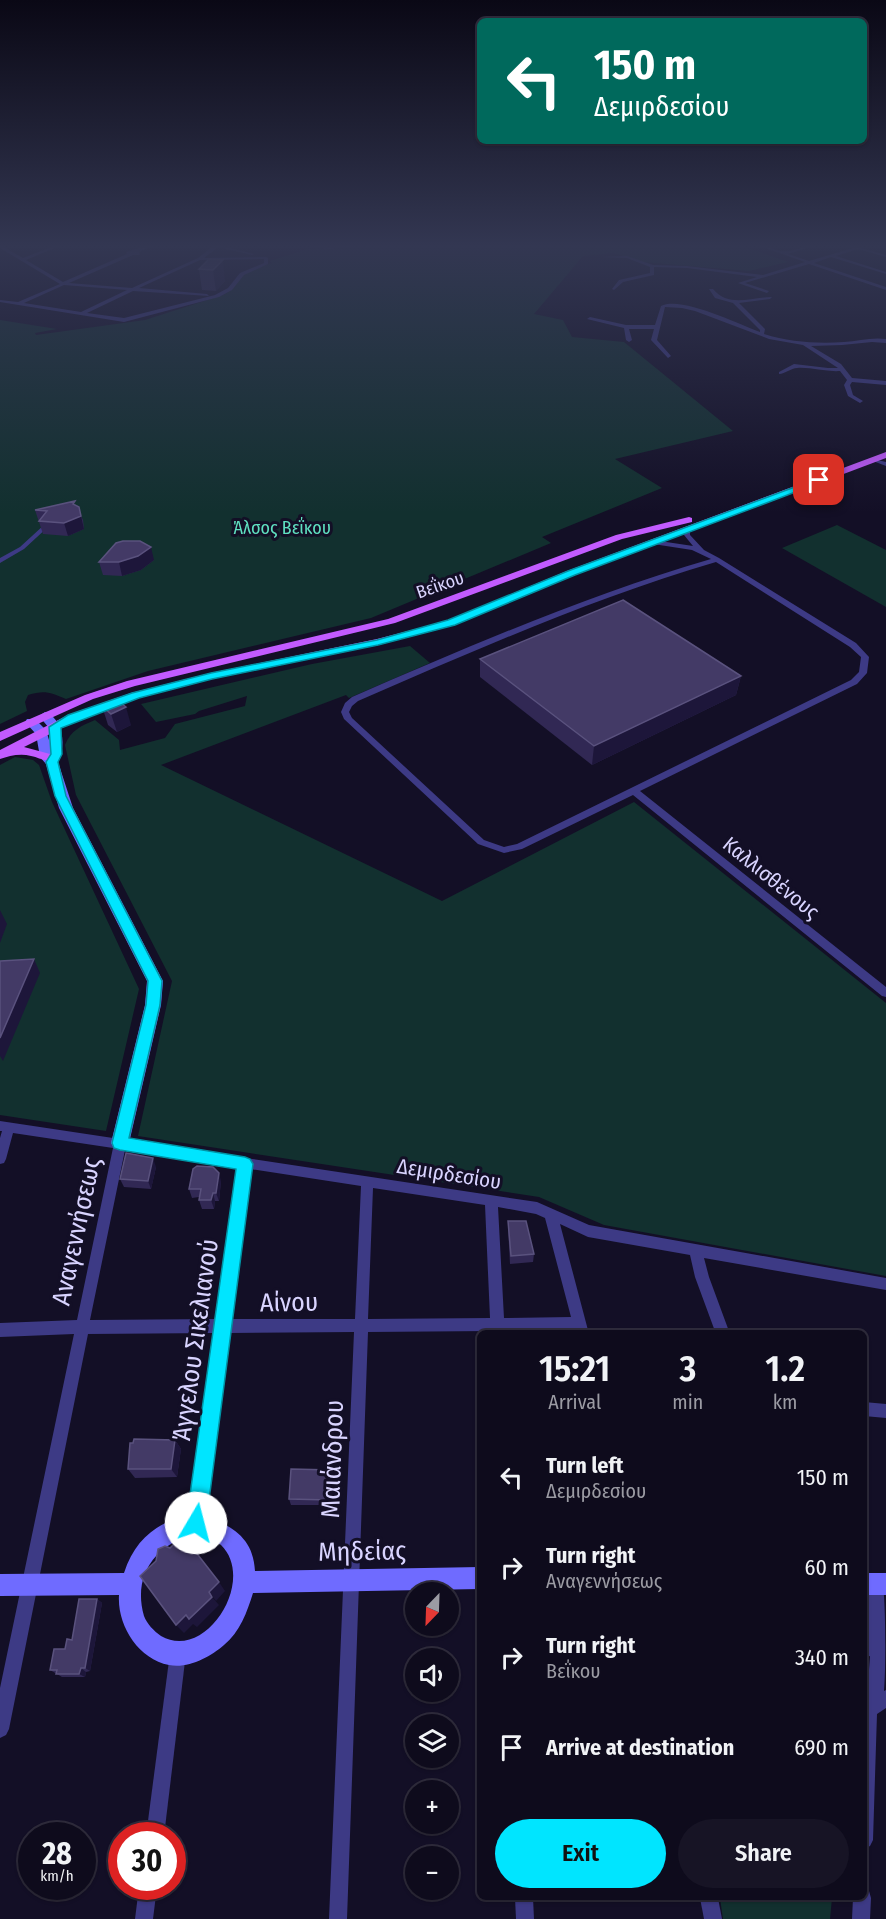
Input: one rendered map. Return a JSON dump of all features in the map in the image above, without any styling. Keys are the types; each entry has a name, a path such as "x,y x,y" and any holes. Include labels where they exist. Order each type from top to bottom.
{"main road":[{"name":"Βεΐκου","path":"0,737 45,716 131,683 391,621 619,537 700,516 886,448"},
{"name":"Βεΐκου","path":"1,754 80,715 135,695 211,676 378,642 451,622 653,542 883,460"},
{"path":"1,754 30,751 49,759"}],"street":[{"path":"627,334 628,340"},
{"path":"655,334 654,340 668,356"},
{"path":"762,334 784,341 805,344 849,343 878,339 886,341"},
{"path":"878,339 886,334"},
{"path":"805,344 833,359 850,380 886,383"},
{"path":"781,373 794,366 828,370 842,369"},
{"path":"850,380 847,385 851,396 860,401"},
{"path":"0,561 22,548 46,526"},
{"path":"688,530 689,537 702,550 717,559 853,645 865,657 865,669 854,682 519,847 493,848 481,842 348,719 345,712 348,705 355,699 615,590 717,559"},
{"path":"653,542 678,544 702,550"},
{"path":"45,716 55,727"},
{"path":"31,722 42,733"},
{"name":"Αναγεννήσεως","path":"49,759 56,754 55,727"},
{"name":"Αναγεννήσεως","path":"0,1730 120,1143 153,1005 155,981 66,808 42,733"},
{"name":"Καλλισθένους","path":"634,791 886,993"},
{"path":"0,1159 4,1127"},
{"name":"Δεμιρδεσίου","path":"4,1127 537,1208 588,1231 886,1284"},
{"name":"Άγγελου Σικελιανού","path":"196,1523 245,1164"},
{"name":"Μαιάνδρου","path":"338,1919 367,1182"},
{"path":"491,1200 498,1330"},
{"path":"551,1215 581,1329"},
{"path":"696,1252 702,1277 722,1330"},
{"name":"Αίνου","path":"0,1330 82,1327 361,1325 498,1330 581,1329"},
{"path":"867,1409 886,1411"},
{"path":"196,1523 213,1527 227,1535 238,1548 246,1582 240,1606 230,1625 215,1640 197,1650 178,1653 161,1650 147,1641 136,1627 131,1610 132,1584 146,1551 160,1536 178,1527 196,1523"},
{"name":"Μηδείας","path":"246,1582 477,1578"},
{"path":"0,1585 132,1584"},
{"path":"867,1606 878,1587"},
{"path":"867,1763 869,1711 876,1688 881,1613 878,1587"},
{"path":"157,1822 178,1653"},
{"path":"869,1711 886,1698"},
{"path":"867,1703 869,1711"},
{"path":"144,1919 146,1900"},
{"path":"524,1900 525,1919"},
{"path":"709,1900 713,1919"},
{"path":"861,1919 862,1900"}],"green space":[{"name":"Άλσος Βεΐκου","path":"0,334 570,334 572,337 624,342 733,431 615,459 662,488 542,537 551,543 371,618 148,671 66,699 47,692 28,695 25,702 27,711 0,724"},
{"path":"837,525 886,550 886,607 782,548"},
{"path":"410,646 430,663 349,698 346,695 161,765 442,901 634,802 886,1003 886,1276 604,1225 539,1197 138,1136 172,981 76,795 65,745 67,740 77,729 95,720 119,740 120,750 165,738 175,724 245,706 247,696 195,714 156,722 141,704 312,664"},
{"path":"15,757 33,760 39,765 52,802 139,989 106,1131 0,1115 0,765"},
{"path":"720,1900 832,1900 830,1919 723,1919"}],"building":[{"path":"75,501 73,504 79,507 81,516 64,523 39,521 47,511 35,510"},
{"path":"140,541 151,547 138,556 119,562 99,562 116,543"},
{"path":"623,600 741,676 594,746 480,659"},
{"path":"116,699 126,707 111,714 102,706"},
{"path":"34,959 0,1038 0,961"},
{"path":"126,1153 153,1158 148,1181 120,1179"},
{"path":"197,1166 213,1167 219,1173 216,1193 213,1193 211,1200 199,1200 201,1189 189,1189 193,1169"},
{"path":"508,1221 526,1221 534,1254 511,1256"},
{"path":"134,1439 175,1440 171,1469 128,1469 130,1443 133,1443"},
{"path":"291,1469 332,1470 330,1500 289,1499"},
{"path":"188,1530 196,1541 191,1546 219,1582 209,1592 212,1597 189,1619 186,1615 176,1625 140,1576 156,1561 158,1549 165,1546 170,1548"},
{"path":"79,1599 97,1599 85,1668 81,1668 79,1674 56,1674 57,1670 50,1670 54,1649 65,1649 67,1639 72,1640"}],"route":[{"path":"196,1523 245,1164 120,1143 153,1005 155,981 60,796 52,762 56,754 55,727 94,709 135,695 211,676 408,635 471,616 571,573 819,480"}]}
